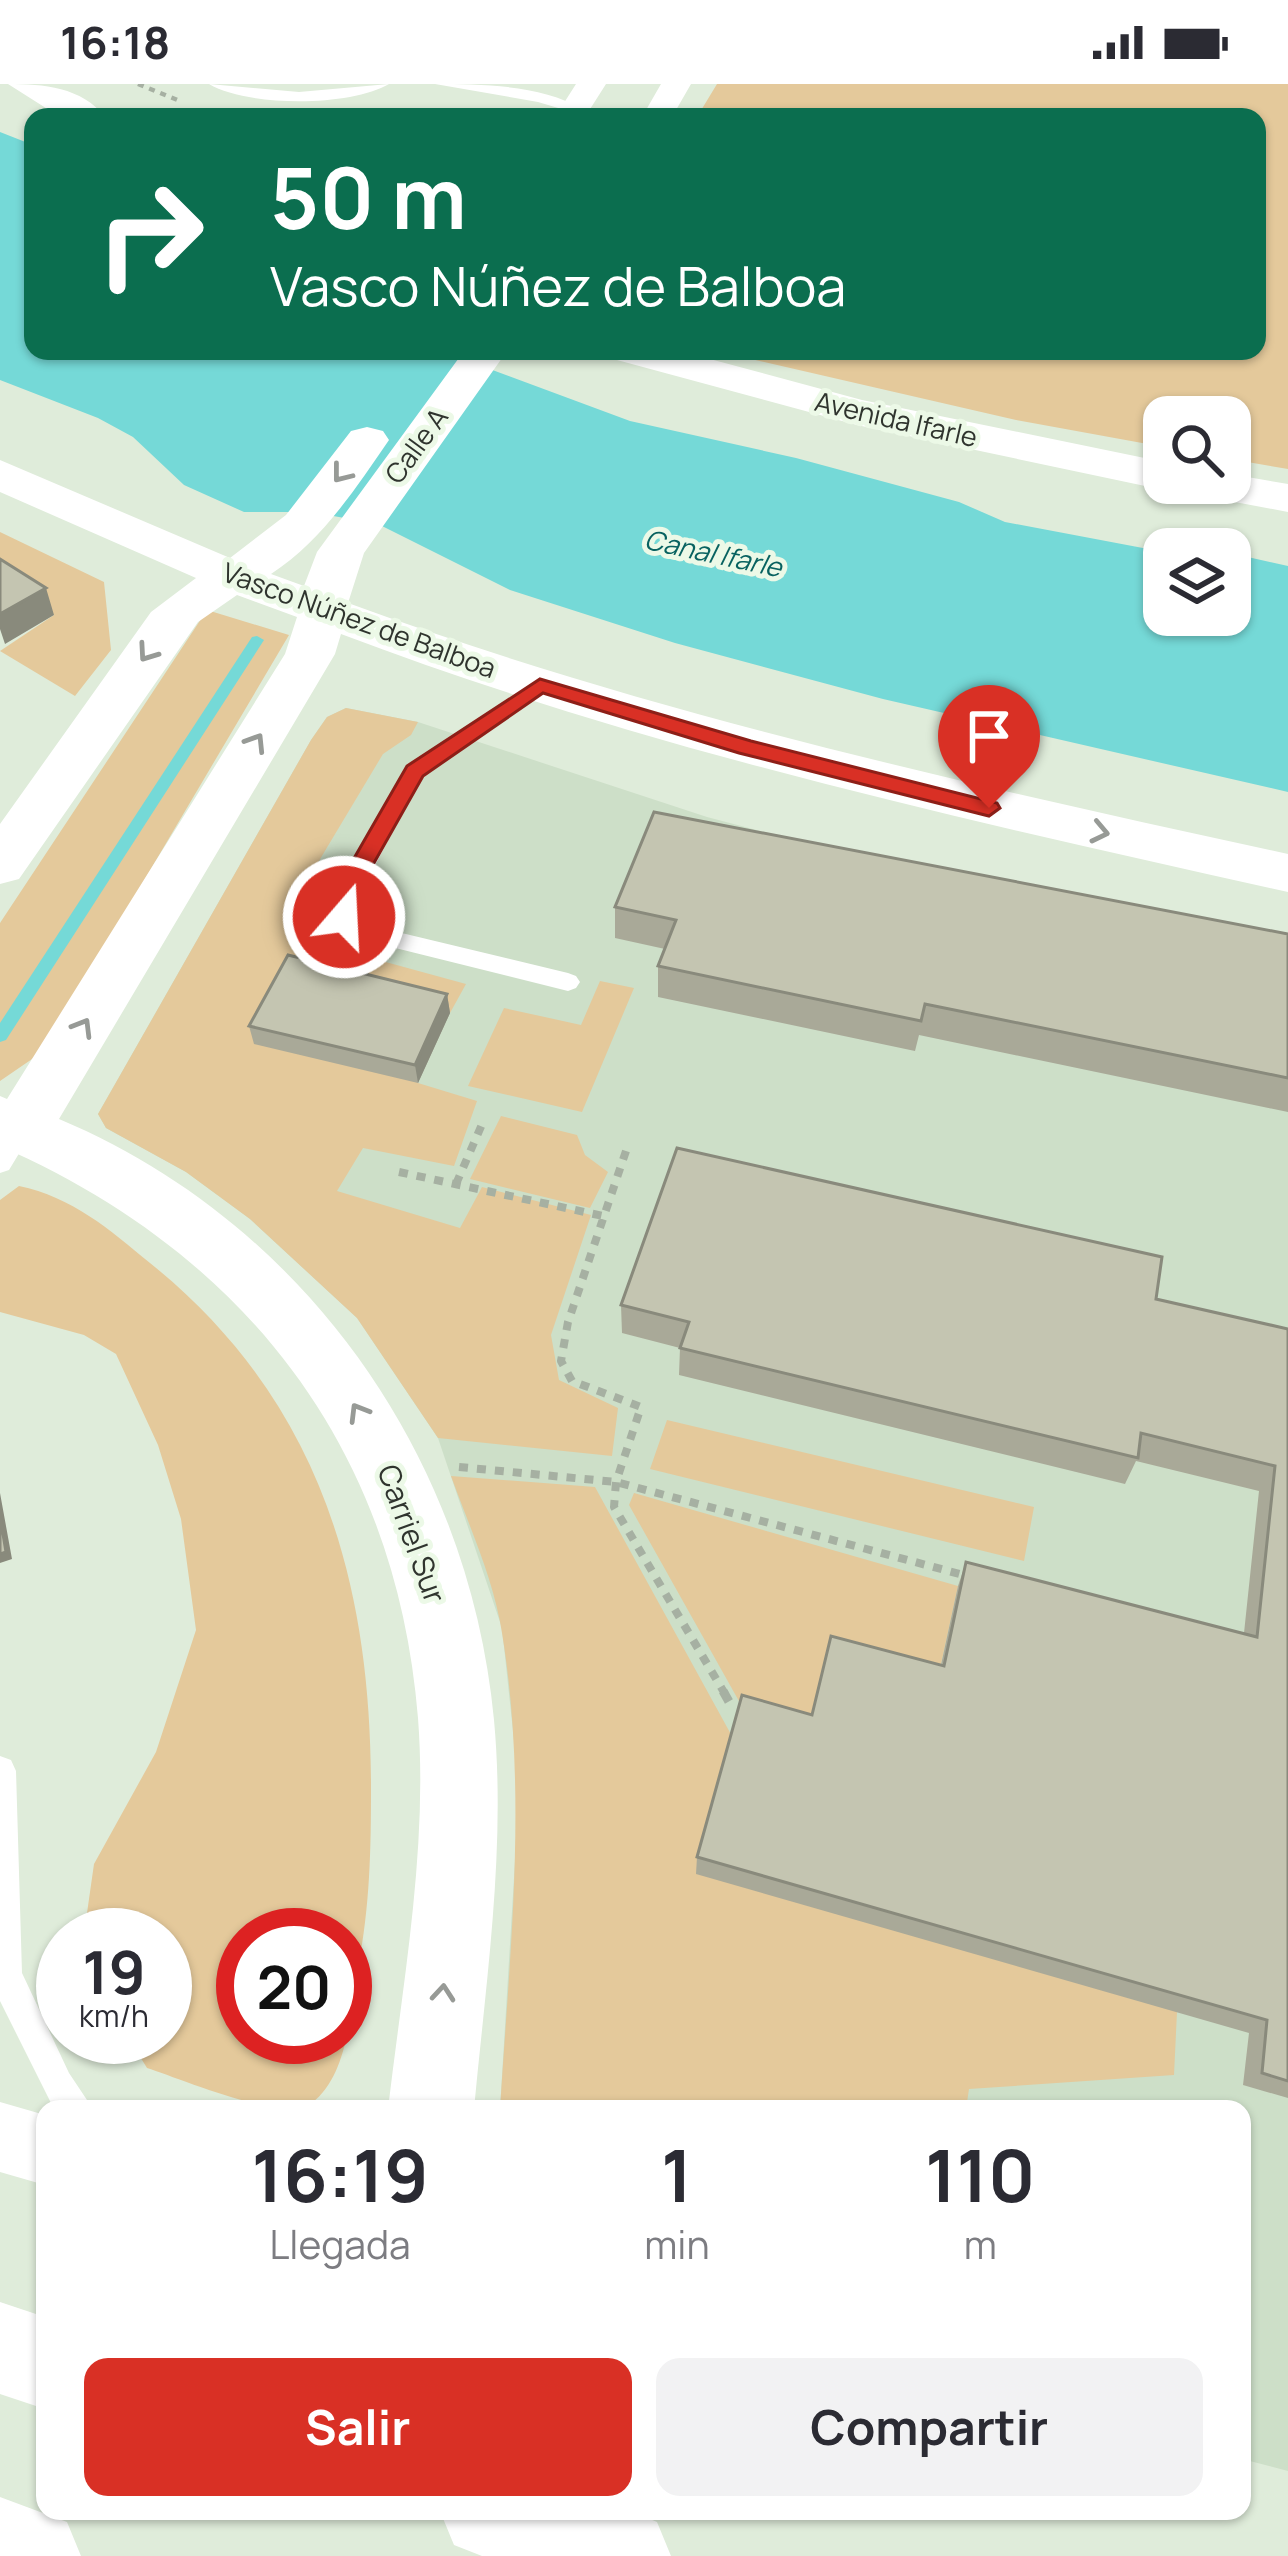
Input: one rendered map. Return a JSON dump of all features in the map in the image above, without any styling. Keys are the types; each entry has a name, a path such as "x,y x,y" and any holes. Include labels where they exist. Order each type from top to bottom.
{"street":[{"path":"26,84 70,108"},
{"name":"Calle A","path":"347,541 480,360"},
{"name":"Avenida Ifarle","path":"665,360 877,417 1143,472"},
{"name":"Calle A","path":"232,576 273,552 303,524 393,406"},
{"name":"Vasco Núñez de Balboa","path":"0,474 64,507 324,612 540,685 890,785 1288,873"},
{"path":"1251,492 1288,499"},
{"name":"Carriel Sur","path":"347,541 329,572 324,612 310,654 8,1137 134,1182 236,1258 322,1355 392,1474 424,1551 445,1635 456,1715 459,1800 432,2100"},
{"path":"0,866 168,622 232,576"},
{"path":"0,2137 36,2147"},
{"path":"0,2348 36,2360"},
{"path":"515,2520 623,2556"},
{"path":"619,2520 658,2556"},
{"path":"0,2545 32,2556"}],"lane":[{"path":"216,84 294,96 343,93 382,84"},
{"path":"442,84 506,88 579,103"},
{"path":"540,685 414,771 342,907 351,928 568,982"},
{"path":"0,1771 2,1969 57,2085 69,2100"}],"path":[{"path":"456,1184 483,1122"},
{"path":"626,1151 568,1322 561,1361 572,1381 641,1407 616,1482 614,1507 732,1707"},
{"path":"399,1172 603,1216"},
{"path":"392,1474 444,1465 616,1482 985,1581"}],"shaded area":[{"path":"717,84 1288,84 1288,469 1251,463 1251,396 1143,396 1143,443 1016,420 755,360 1266,360 1266,108 702,108"},
{"path":"0,532 104,582 111,650 75,696 0,651 54,615 0,580"},
{"path":"207,610 289,635 54,1033 35,1057 0,1081 0,923"},
{"path":"346,708 418,722 707,817 928,875 1288,945 1288,2471 1251,2461 1251,2100 501,2100 518,1812 515,1750 502,1628 438,1438 357,1318 250,1219 186,1172 106,1128 98,1114 327,717"},
{"path":"346,708 418,722 411,735 383,754 286,918 298,938 466,984 450,1013 292,974 418,1083 477,1101 454,1166 363,1148 337,1191 460,1228 482,1187 591,1215 551,1335 559,1380 618,1408 612,1456 438,1438 357,1318 250,1219 186,1172 106,1128 98,1114 311,740 327,717"},
{"path":"600,981 634,988 582,1112 468,1086 504,1008 581,1025"},
{"path":"501,1116 577,1135 585,1155 608,1172 590,1208 470,1179"},
{"path":"19,1186 73,1206 105,1227 208,1316 255,1372 294,1433 324,1497 345,1565 360,1636 368,1710 371,1787 366,1908 216,1908 216,2064 339,2064 315,2100 243,2100 147,2068 145,2064 192,2064 192,1908 88,1908 94,1864 156,1752 196,1630 181,1519 158,1445 116,1354 84,1335 0,1312 0,1200"},
{"path":"667,1420 1034,1507 1024,1561 650,1469"},
{"path":"451,1476 595,1487 733,1738 1177,2012 1174,2075 969,2089 967,2100 501,2100 512,1930 514,1752 502,1633 480,1553"},
{"path":"634,1493 958,1586 936,1687 808,1735 749,1719 629,1505"}],"water":[{"name":"Canal Ifarle","path":"0,132 24,141 24,360 465,360 630,421 796,458 959,502 1005,522 1143,548 1143,636 1251,636 1251,558 1288,566 1288,792 883,699 675,643 510,590 378,524 311,512 244,512 184,485 133,437 98,418 0,380"}],"building":[{"path":"0,559 46,588 0,614"},
{"path":"654,812 1288,934 1288,1078 925,1004 921,1021 658,966 676,920 615,907"},
{"path":"288,955 447,994 415,1065 249,1026"},
{"path":"677,1148 1162,1257 1156,1299 1288,1329 1288,2081 1262,2073 1267,2020 697,1857 742,1695 812,1715 831,1636 944,1666 966,1562 1257,1637 1275,1466 1141,1433 1138,1458 680,1348 689,1322 621,1305"},
{"path":"0,1516 6,1552 0,1554"}],"waterway":[{"path":"0,1036 257,640"}],"route":[{"path":"344,917 346,893 414,771 540,685 747,748 989,808"}]}
